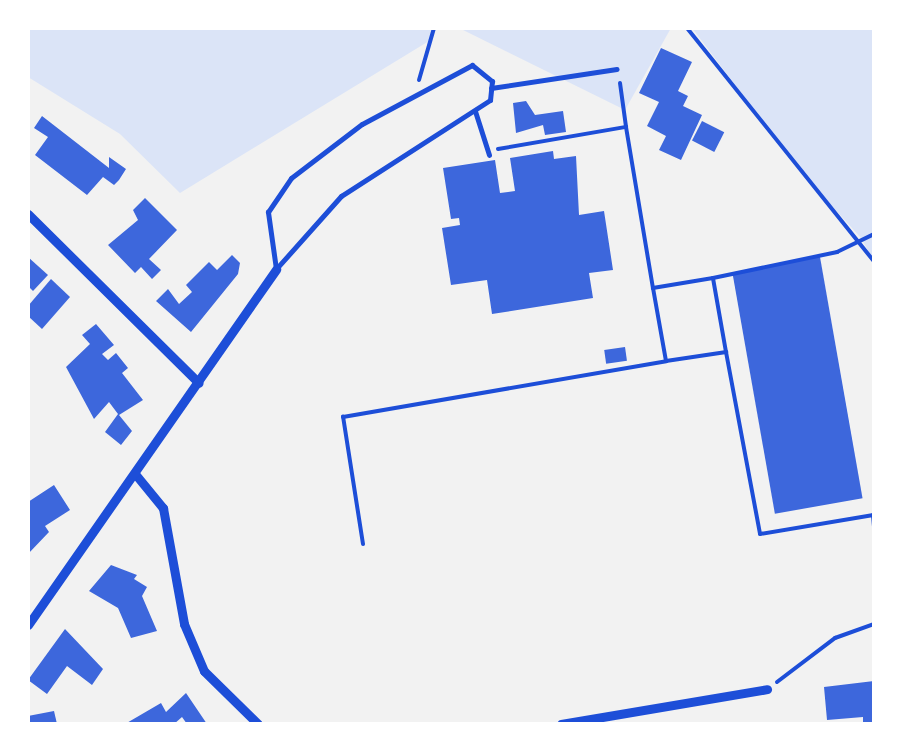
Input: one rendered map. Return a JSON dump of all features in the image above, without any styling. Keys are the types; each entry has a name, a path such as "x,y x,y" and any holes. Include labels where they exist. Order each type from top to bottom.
{"street":[{"path":"28,214 198,383"},
{"path":"28,625 276,269"},
{"path":"136,475 163,508 184,624 204,670 258,724"},
{"path":"561,724 768,689"}],"lane":[{"path":"472,65 484,69 492,88 490,100 341,196 276,269 268,212 274,196 322,151 418,90 472,65"},
{"path":"492,88 617,69"},
{"path":"476,111 489,153"}],"path":[{"path":"418,90 434,28"},
{"path":"687,28 861,238 874,261"},
{"path":"617,69 666,361"},
{"path":"489,153 626,128"},
{"path":"653,288 837,252 874,234"},
{"path":"714,278 760,534 873,514 874,526"},
{"path":"364,544 343,418 726,352"},
{"path":"768,689 835,638 874,624"}],"shaded area":[{"path":"28,28 434,28 429,41 180,193 120,134 28,77"},
{"path":"459,28 671,28 625,110"},
{"path":"692,28 874,28 874,261 861,238 802,173"}],"building":[{"path":"661,48 692,62 678,91 688,96 683,106 702,115 681,160 659,150 666,136 647,126 659,102 639,93"},
{"path":"526,101 535,115 563,111 566,132 545,135 543,125 516,133 513,103"},
{"path":"42,116 109,168 109,157 126,169 119,180 114,185 103,177 87,195 35,155 48,137 34,128"},
{"path":"702,121 724,132 714,152 692,141"},
{"path":"553,151 554,159 576,156 579,215 604,211 613,270 589,273 593,298 492,314 487,280 451,285 442,228 460,225 459,218 451,219 443,168 495,160 500,193 515,191 510,158"},
{"path":"145,198 177,230 149,259 161,270 152,279 141,267 135,273 108,245 138,220 133,210"},
{"path":"232,255 240,263 238,274 191,332 156,301 168,289 179,304 192,292 186,285 209,262 217,270"},
{"path":"28,257 48,275 33,291 28,286"},
{"path":"820,257 863,498 775,514 732,272"},
{"path":"51,279 70,297 42,329 28,316 28,306"},
{"path":"96,324 114,345 102,354 108,360 116,353 128,368 122,373 143,400 119,415 132,431 121,445 105,432 118,414 109,402 94,419 66,367 90,344 82,335"},
{"path":"625,347 627,361 606,364 604,350"},
{"path":"54,485 70,510 45,526 49,532 28,554 28,502"},
{"path":"111,565 137,575 134,579 147,587 142,596 157,631 131,638 118,608 89,591"},
{"path":"65,629 103,669 92,685 67,666 47,694 28,680"},
{"path":"874,681 874,724 863,724 863,717 827,720 824,687"},
{"path":"186,693 207,724 187,724 182,717 174,724 125,724 161,703 166,712"},
{"path":"54,711 57,724 28,724 28,716"}]}
